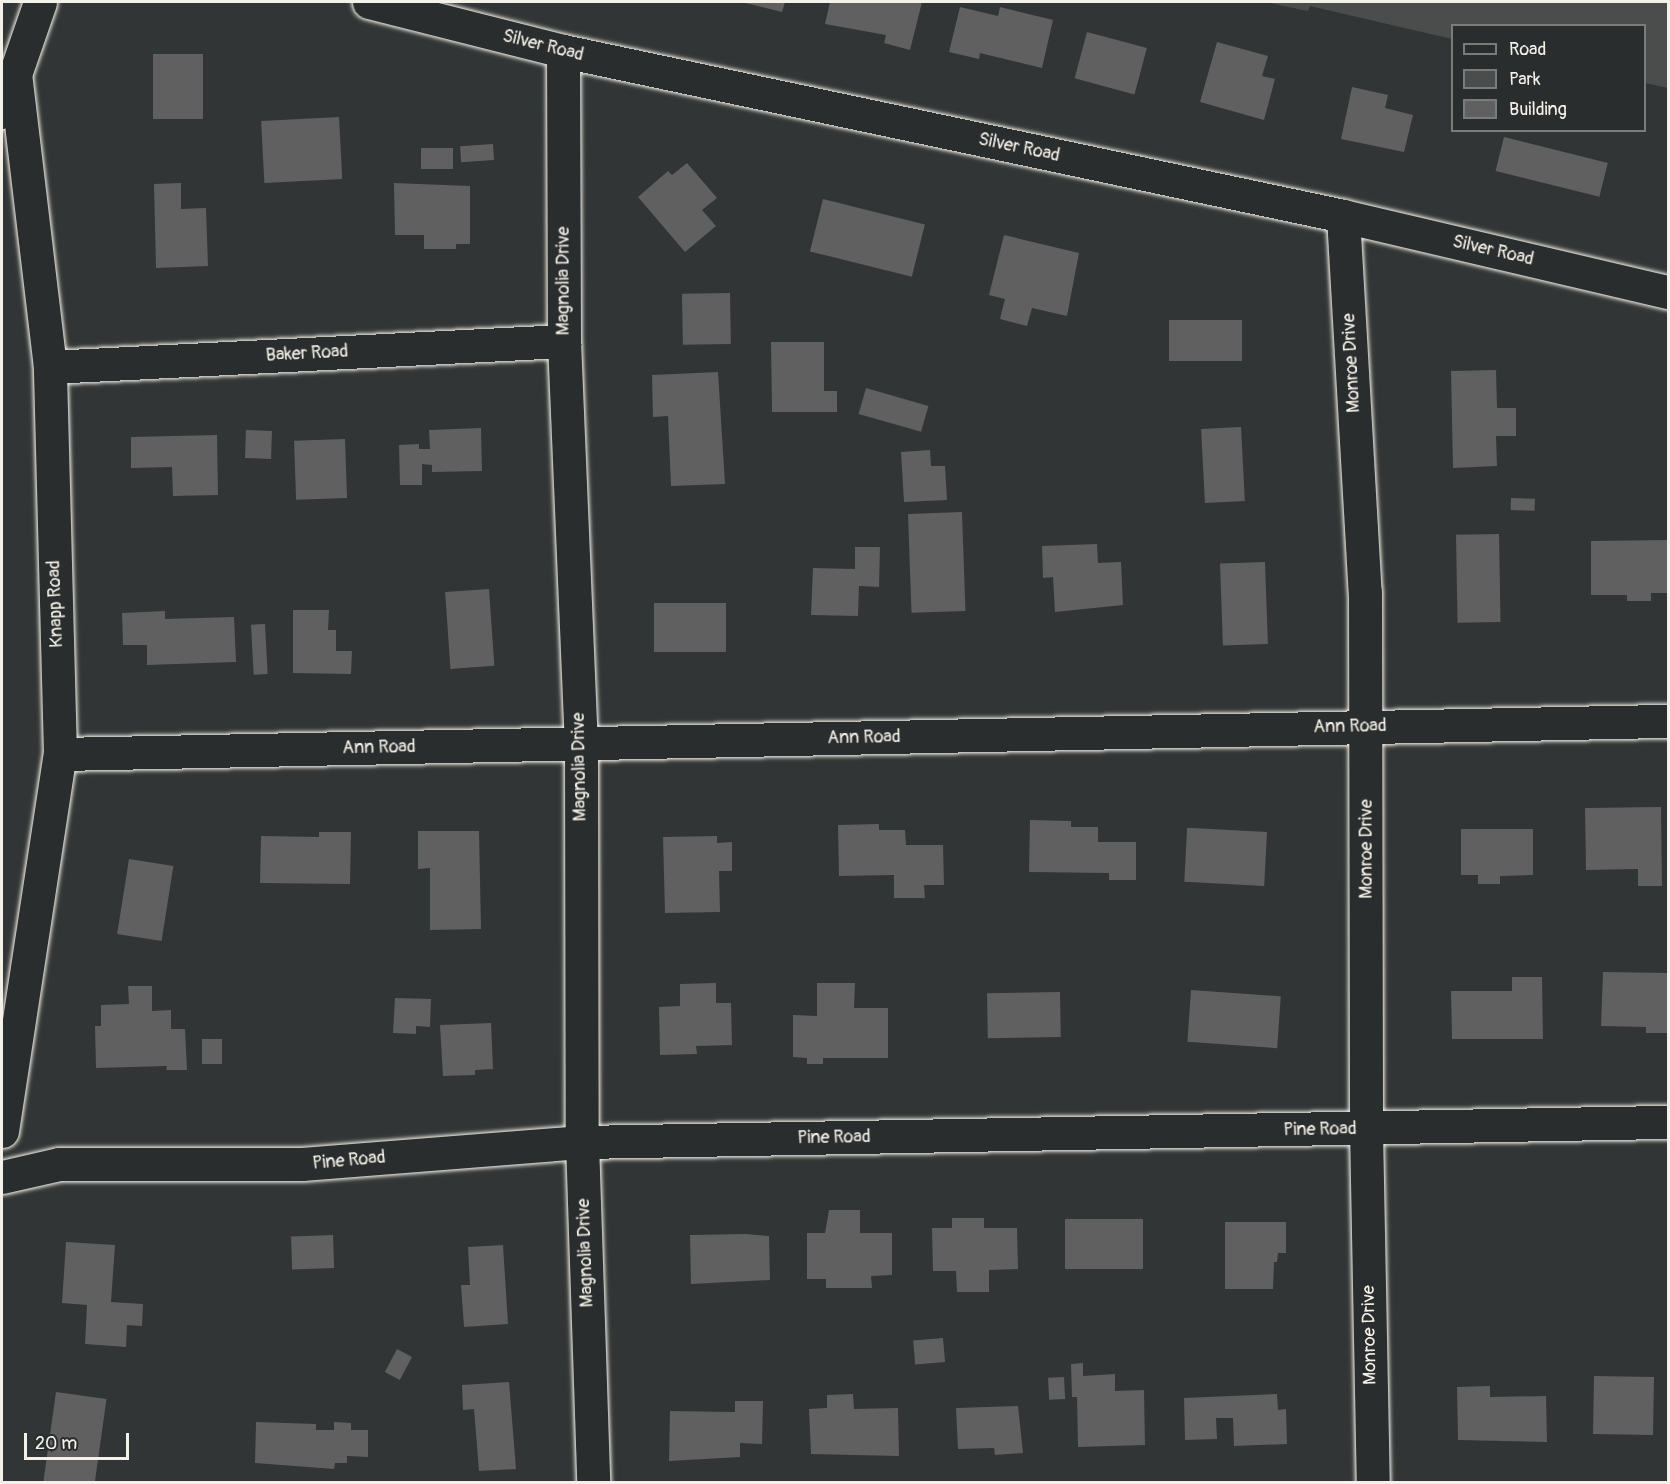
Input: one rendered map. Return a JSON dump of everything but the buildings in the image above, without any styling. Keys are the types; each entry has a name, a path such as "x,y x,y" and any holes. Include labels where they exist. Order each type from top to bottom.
{"street":[{"path":"2,112 40,2"},
{"name":"Silver Road","path":"369,2 563,51 1343,216 1668,292"},
{"name":"Magnolia Drive","path":"563,51 564,341 581,744 582,1142 593,1482"},
{"name":"Knapp Road","path":"2,1131 60,754 50,367 15,75"},
{"name":"Monroe Drive","path":"1343,216 1365,592 1368,726 1366,1129 1373,1482"},
{"name":"Baker Road","path":"50,367 564,341"},
{"name":"Ann Road","path":"60,754 1668,721"},
{"name":"Pine Road","path":"2,1177 59,1164 302,1164 582,1142 1668,1122"}],"green space":[{"path":"1265,2 1668,2 1668,88 1646,83 1646,24 1451,24 1451,39 1310,6 1308,11"}]}
